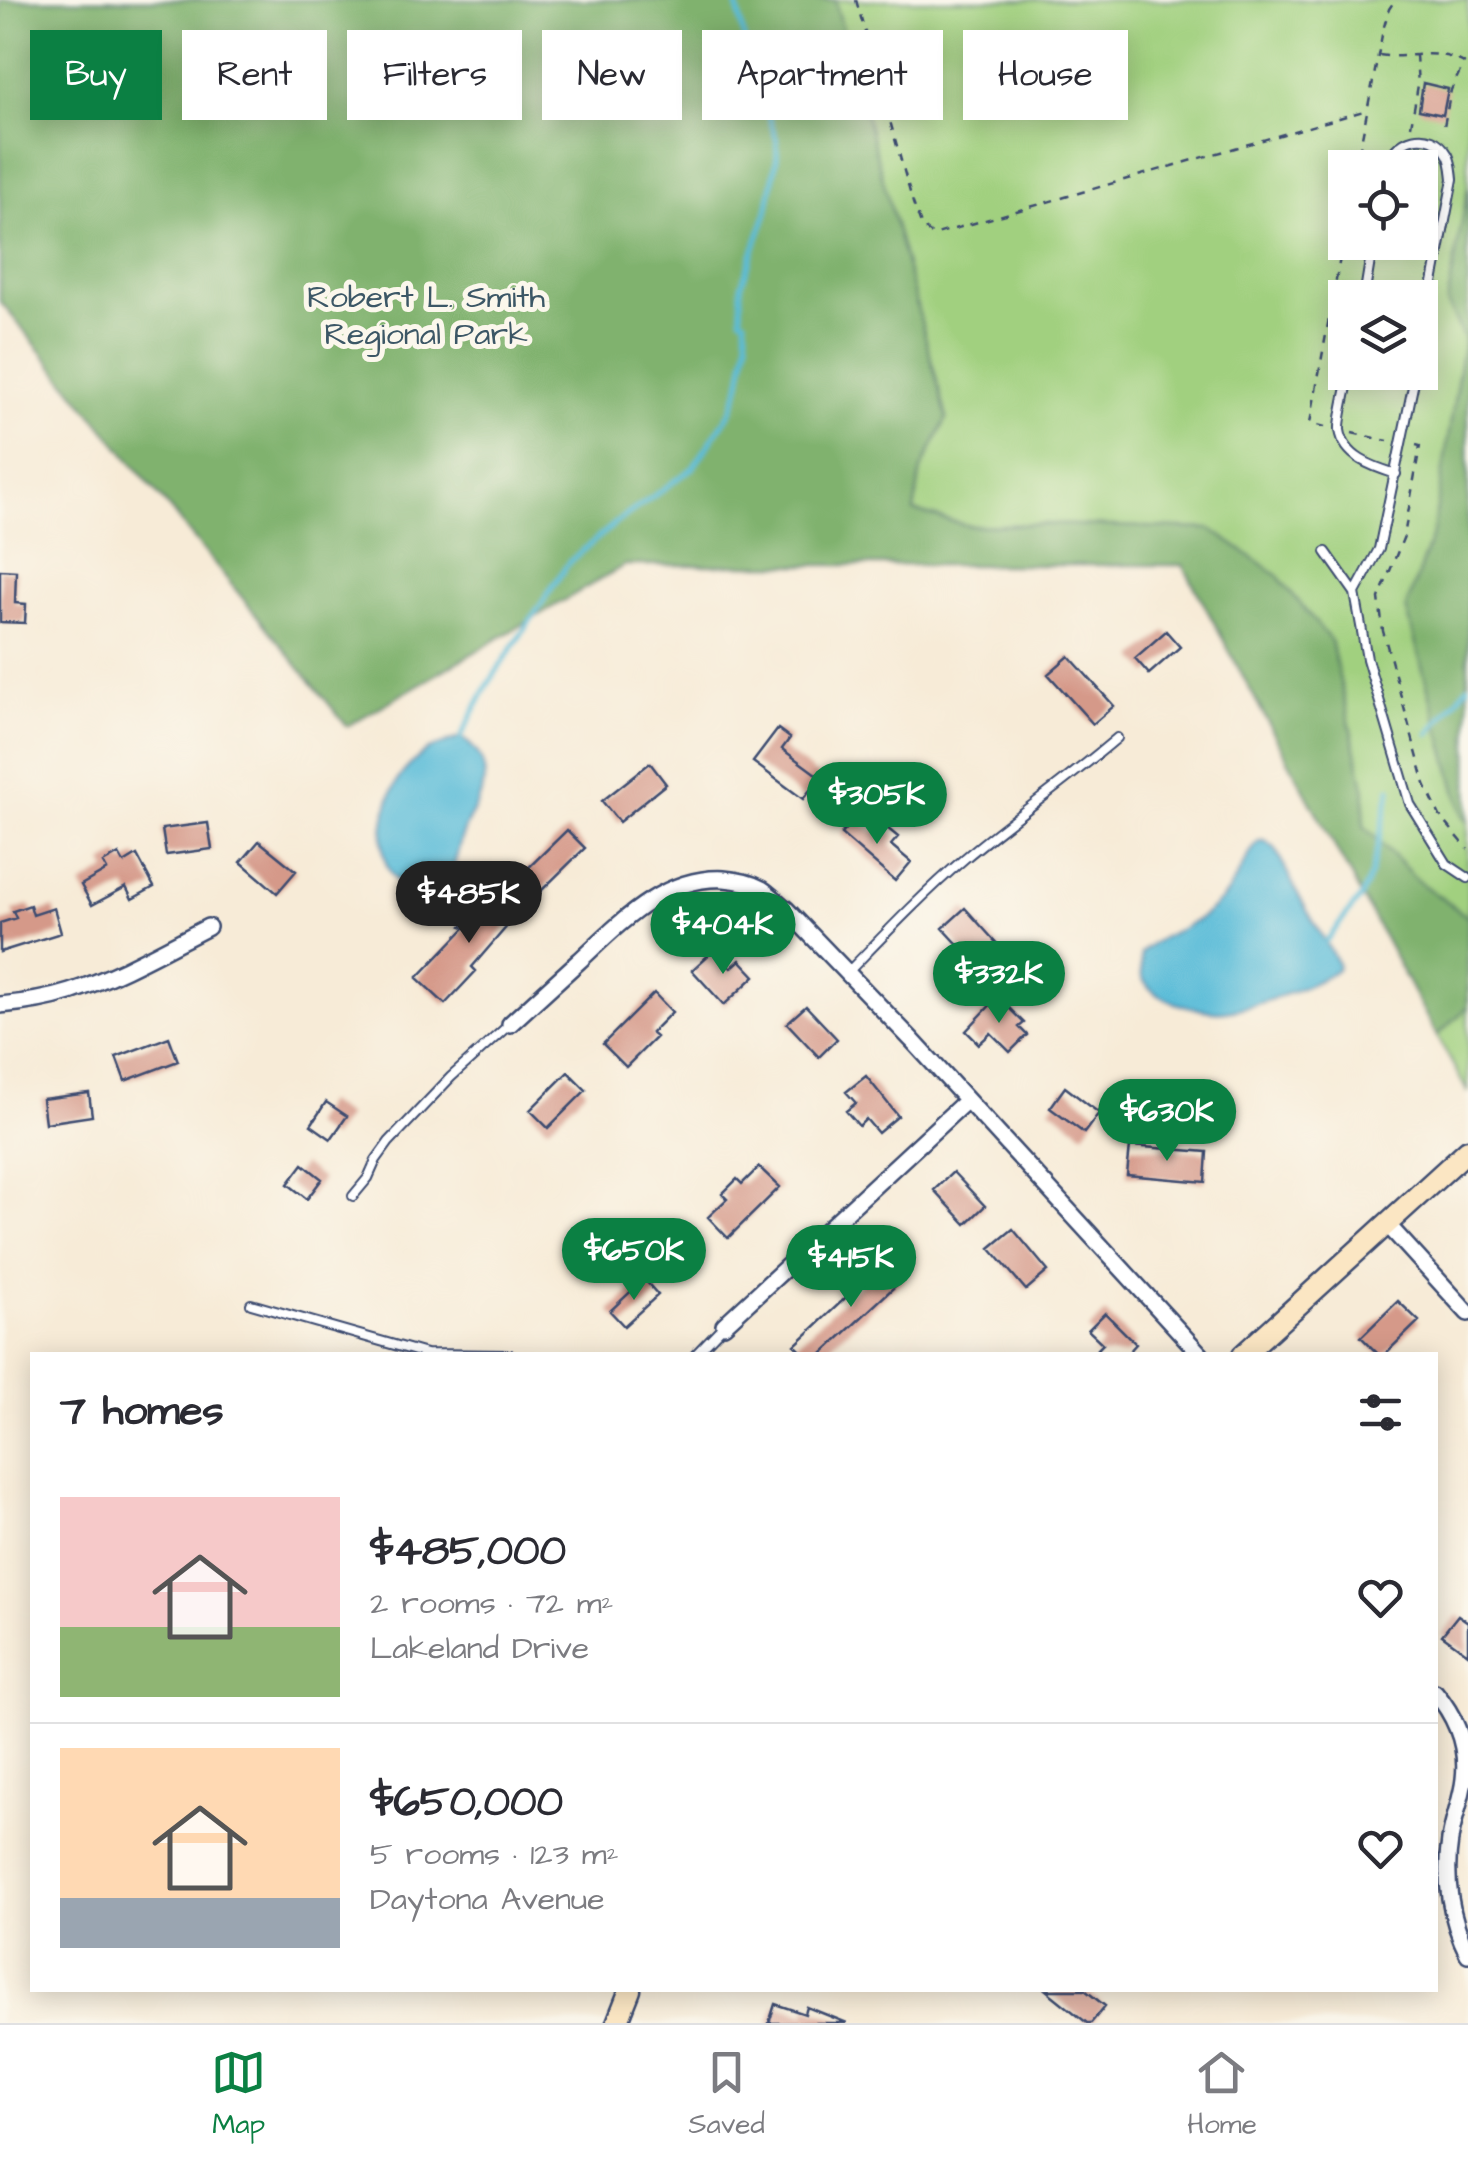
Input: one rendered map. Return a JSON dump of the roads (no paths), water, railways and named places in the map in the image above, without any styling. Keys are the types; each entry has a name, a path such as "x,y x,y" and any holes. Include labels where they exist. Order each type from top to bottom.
{"main road":[{"path":"1246,1352 1468,1150"},
{"path":"617,2023 629,1992"}],"street":[{"path":"510,1024 605,936 645,903 674,887 696,880 734,880 762,890 786,909 967,1100 1198,1352"},
{"path":"0,1006 70,992 208,927"},
{"path":"724,1326 967,1100"},
{"path":"1387,1224 1468,1313"},
{"path":"1438,1696 1454,1720 1464,1751 1464,1778 1450,1837 1448,1879 1454,1918 1468,1954"}],"lane":[{"path":"1394,150 1414,137 1428,138 1442,146 1451,159 1453,179 1438,257"},
{"path":"1347,390 1340,430 1350,452 1370,466 1396,474"},
{"path":"1354,593 1379,549 1412,390"},
{"path":"1326,552 1354,593 1367,659 1410,804 1447,864 1468,878"},
{"path":"847,973 968,856 1117,738"},
{"path":"353,1196 389,1142 451,1077 510,1024"},
{"path":"251,1304 419,1352"},
{"path":"698,1352 724,1326"}],"water":[{"path":"461,737 481,759 484,784 446,882 429,891 418,891 402,885 385,861 383,827 387,809 398,780 410,765 425,752"},
{"path":"1259,841 1275,848 1338,964 1337,969 1284,995 1226,1011 1192,1008 1156,993 1142,977 1141,953 1217,904"}],"waterway":[{"path":"461,737 487,686 569,562 693,468 731,411 748,342 745,320 741,317 741,286 767,212 777,157 777,141 746,48 736,0"},
{"path":"1429,734 1468,686"},
{"path":"1326,941 1361,897 1371,874 1391,788"}],"park label":[{"name":"Robert L. Smith Regional Park","path":"426,316"}]}
